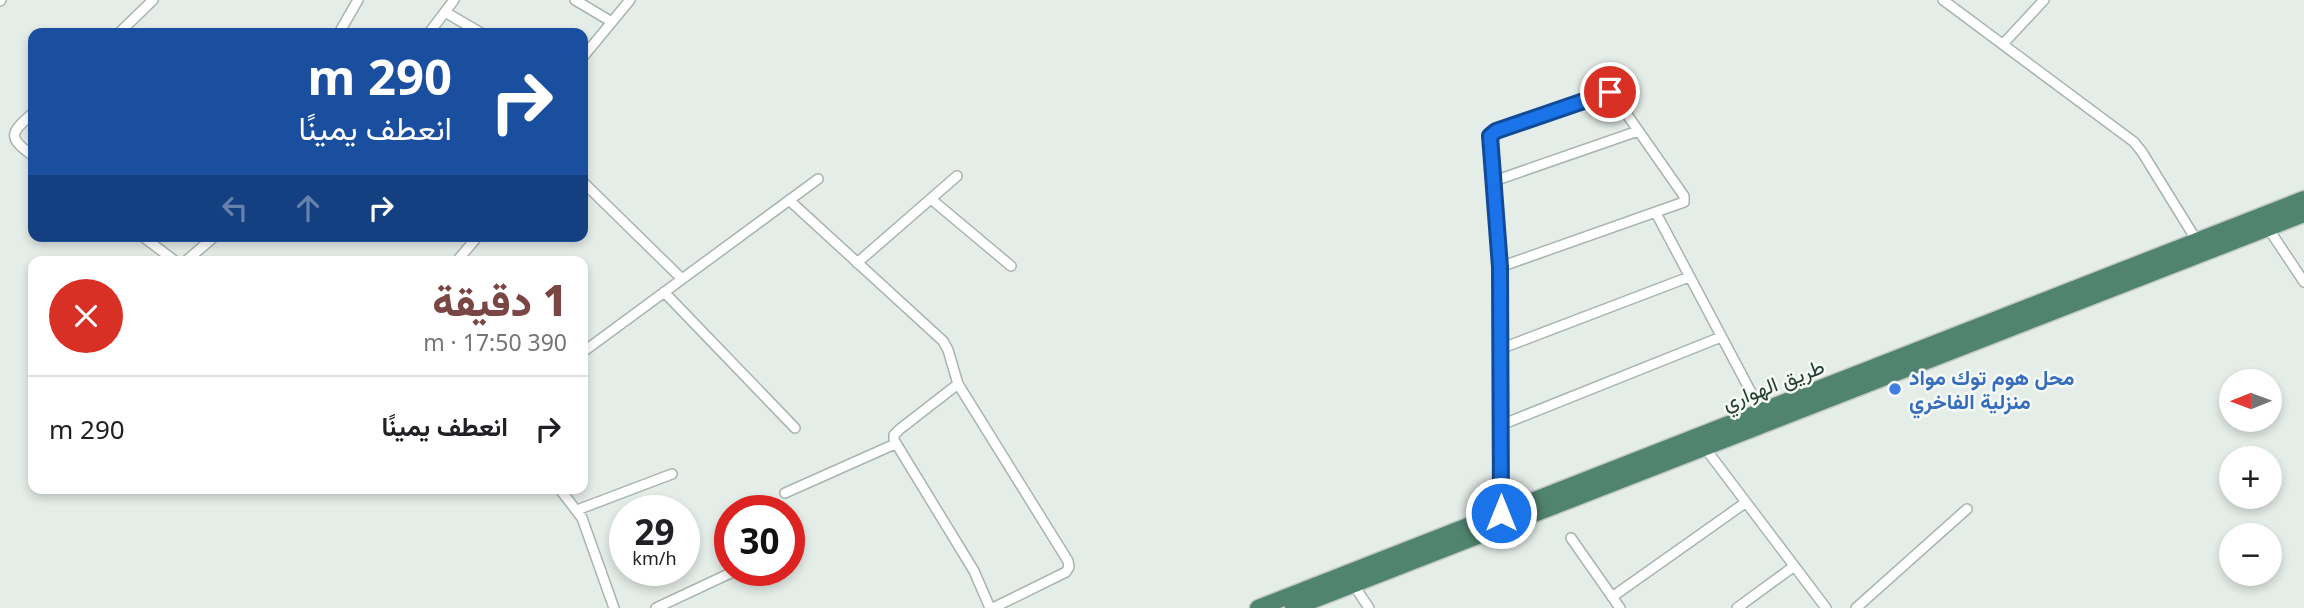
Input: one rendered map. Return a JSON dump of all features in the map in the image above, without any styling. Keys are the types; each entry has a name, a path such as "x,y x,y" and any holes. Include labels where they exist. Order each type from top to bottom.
{"highway":[{"name":"طريق الهواري","path":"1293,608 1705,448 2197,241 2304,200"},
{"name":"طريق الهواري","path":"1258,608 1761,411 1882,372 2304,214"}],"street":[{"path":"124,28 153,0"},
{"path":"342,28 358,0"},
{"path":"433,28 454,0"},
{"path":"575,0 612,22"},
{"path":"588,51 631,0"},
{"path":"1943,0 2134,142 2197,241"},
{"path":"2003,44 2044,0"},
{"path":"445,12 472,28"},
{"path":"1500,267 1681,205 1685,200 1614,94 1610,92 1496,131 1490,139 1500,267 1501,513"},
{"path":"28,118 13,136 20,147 28,153"},
{"path":"1494,181 1638,131"},
{"path":"857,263 957,176"},
{"path":"588,348 818,179"},
{"path":"588,187 682,279"},
{"path":"931,199 1011,265"},
{"path":"789,200 943,341 958,384 1069,561 1066,572 991,608 974,570 895,444 894,435 900,429 958,384"},
{"path":"1656,213 1761,411"},
{"path":"2268,228 2304,282"},
{"path":"150,242 168,256"},
{"path":"192,256 208,242"},
{"path":"461,256 473,242"},
{"path":"1500,349 1689,277"},
{"path":"664,292 795,428"},
{"path":"1501,425 1721,337"},
{"path":"785,493 895,444"},
{"path":"1705,448 1826,608"},
{"path":"577,510 672,474"},
{"path":"564,494 582,517 614,608"},
{"path":"1612,597 1745,503"},
{"path":"1856,608 1967,509"},
{"path":"1570,538 1620,608"},
{"path":"1737,608 1793,567"},
{"path":"656,608 714,581"},
{"path":"1353,584 1370,608"}],"place":[{"name":"محل هوم توك مواد منزلية الفاخري","path":"1895,389"}],"route":[{"path":"1501,513 1500,267 1490,136 1496,131 1610,92"}]}
